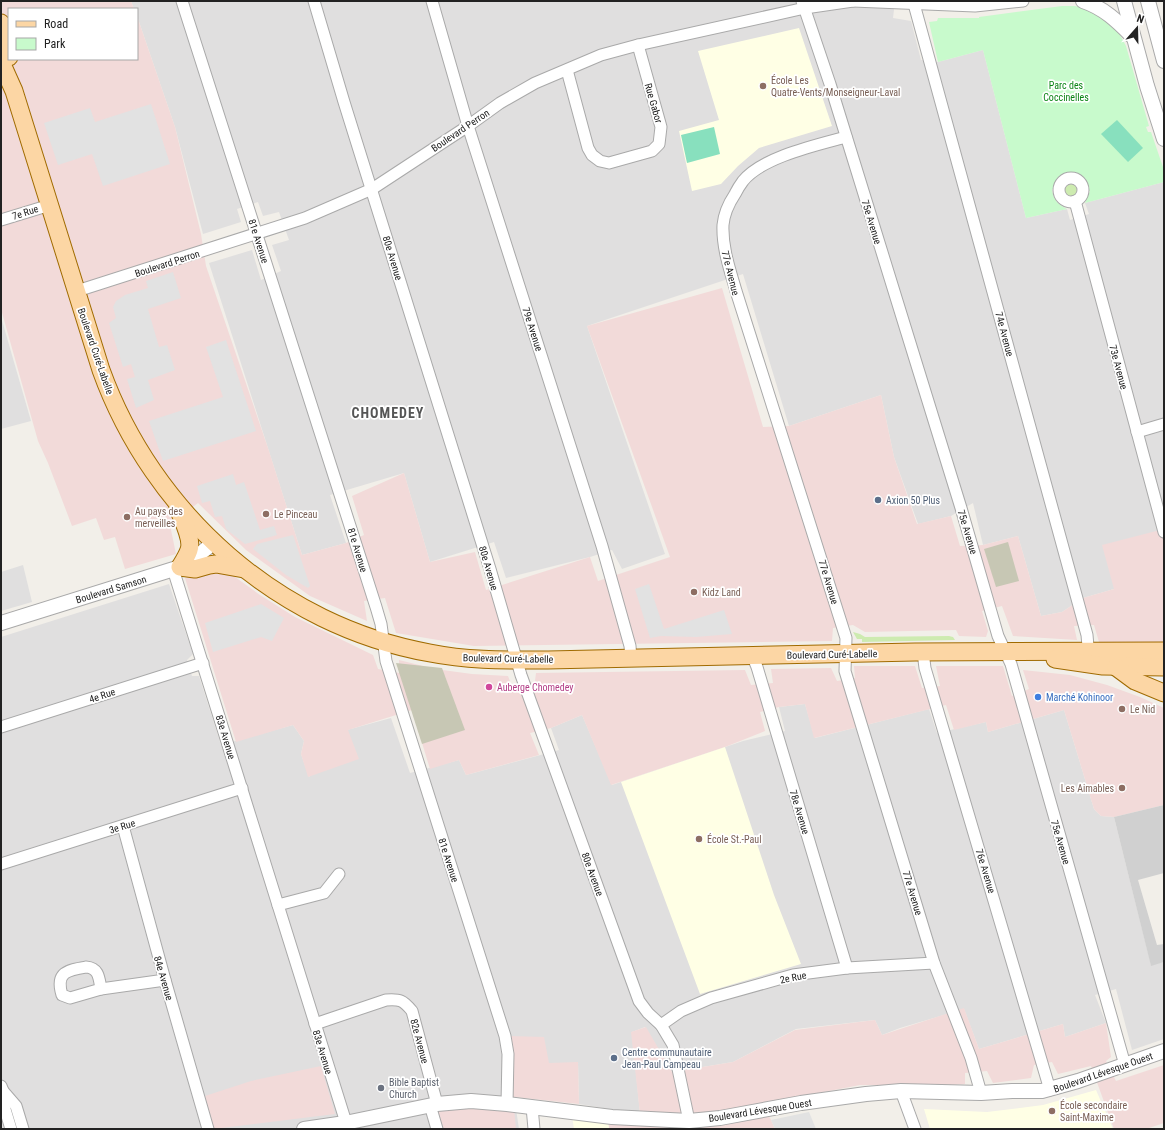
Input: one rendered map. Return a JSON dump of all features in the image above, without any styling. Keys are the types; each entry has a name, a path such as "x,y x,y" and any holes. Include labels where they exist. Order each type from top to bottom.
{"main road":[{"name":"Boulevard Curé-Labelle","path":"1,23 8,54"},
{"name":"Boulevard Curé-Labelle","path":"9,60 14,91"},
{"name":"Boulevard Curé-Labelle","path":"1,62 14,91 99,363 113,402 156,475 190,517 214,542 245,569 280,595 306,610 346,629 408,649 479,660 923,652 1013,652 1089,658 1164,651"},
{"path":"174,498 190,542 189,551 176,568"},
{"path":"176,568 194,569 216,564 245,569"},
{"name":"Boulevard Curé-Labelle","path":"1089,658 1116,667 1164,668"},
{"path":"1116,667 1135,681 1164,693"}],"street":[{"name":"81e Avenue","path":"182,1 376,607 384,642 386,661 505,1036 508,1054 507,1104"},
{"name":"80e Avenue","path":"314,1 344,102 490,569 516,660 639,1001 648,1014 661,1025 673,1045 689,1121"},
{"name":"79e Avenue","path":"432,1 468,126 602,546 630,646 631,658"},
{"name":"Boulevard Perron","path":"77,292 305,218 372,189 468,126 500,103 536,83 601,55 804,5 853,1 975,6 1016,1"},
{"path":"1083,1 1097,6 1107,12 1134,38"},
{"path":"1124,1 1164,139"},
{"path":"1148,1 1164,61"},
{"name":"74e Avenue","path":"914,4 1087,635 1089,658"},
{"name":"75e Avenue","path":"804,5 971,541 996,629 1013,652 1011,664 1125,1065"},
{"name":"Rue Gabor","path":"567,70 588,148 592,155 600,161 609,163 652,151 659,144 661,127 638,45"},
{"name":"77e Avenue","path":"846,137 778,158 758,169 743,180 728,204 723,225 726,257 846,638 845,671 934,963 971,1058 981,1093"},
{"name":"73e Avenue","path":"1075,201 1164,532"},
{"name":"7e Rue","path":"1,220 50,205"},
{"path":"1137,432 1164,424"},
{"name":"Boulevard Samson","path":"1,623 176,568 194,559 214,542"},
{"name":"83e Avenue","path":"176,568 242,788 347,1126"},
{"name":"76e Avenue","path":"923,652 925,668 1050,1090"},
{"name":"78e Avenue","path":"752,655 757,667 847,968"},
{"name":"4e Rue","path":"1,727 204,663"},
{"name":"3e Rue","path":"1,864 242,788"},
{"name":"84e Avenue","path":"123,826 208,1129"},
{"path":"278,905 324,893 339,874"},
{"name":"2e Rue","path":"661,1025 681,1011 710,998 793,975 847,968 934,963"},
{"path":"102,988 165,980"},
{"name":"82e Avenue","path":"315,1024 386,1000 397,999 405,1002 412,1011 434,1105 437,1129"},
{"name":"Boulevard Lévesque Ouest","path":"304,1129 347,1126 434,1105 471,1101 624,1118 689,1121 720,1118 801,1103 866,1094 902,1091 981,1093 1042,1091 1050,1090 1164,1051"},
{"path":"2,1088 4,1106 11,1129"},
{"path":"2,1088 16,1106 23,1129"},
{"path":"902,1091 916,1129"},
{"path":"532,1107 534,1129"}],"shaded area":[{"path":"1,1 131,1 134,8 8,8 8,60 138,60 138,19 175,127 201,234 206,266 268,448 302,555 346,543 364,535 352,496 404,473 430,562 475,552 486,590 590,557 598,581 670,557 587,326 722,288 763,427 789,426 881,395 894,457 917,524 951,516 960,546 983,545 1018,536 1041,616 1062,612 1083,598 1114,589 1102,545 1164,529 1164,642 1099,642 1094,625 1074,626 1077,640 1013,636 1002,606 982,611 988,631 986,637 959,636 956,630 865,632 853,625 833,628 832,641 474,646 396,633 385,598 364,601 367,621 310,596 246,550 198,503 170,525 176,554 125,569 115,537 104,540 96,518 72,526 38,441 1,309"},
{"path":"131,1 895,1 893,18 911,21 921,60 938,62 983,50 1026,218 1067,209 1070,220 1089,214 1085,203 1164,182 1164,529 1114,589 1083,598 1062,612 1041,616 1018,536 983,545 973,503 951,516 918,524 894,457 881,395 789,426 743,274 587,326 665,554 622,569 612,550 506,578 494,542 430,562 404,473 330,495 346,543 302,555 209,263 252,250 261,280 281,271 272,245 289,240 279,212 263,216 258,202 237,209 241,222 203,234 175,127 138,19 138,8 134,8"},
{"name":"École Les Quatre-Vents/Monseigneur-Laval","path":"799,28 832,126 759,148 738,166 721,184 692,191 679,131 719,120 698,51"},
{"path":"151,104 170,164 103,186 92,154 58,165 44,123 90,108 95,122"},
{"path":"173,272 181,298 148,309 159,347 167,345 175,370 148,380 154,400 136,408 127,379 135,377 131,364 123,367 109,323 116,318 113,307 116,301 125,295 148,288 146,281"},
{"path":"1,317 31,421 1,429"},
{"path":"226,340 256,431 163,461 149,421 223,397 206,347"},
{"path":"233,474 236,485 244,482 260,530 274,526 277,535 245,544 226,529 222,516 215,517 210,501 202,503 197,486"},
{"path":"293,535 310,586 308,588 286,575 253,549 257,544"},
{"path":"1008,542 1019,581 996,587 984,549"},
{"path":"23,565 32,602 1,611 1,572"},
{"path":"223,570 295,617 373,655 378,669 399,673 399,660 435,669 472,674 508,676 514,692 535,681 536,673 745,670 751,685 773,683 771,669 831,668 837,681 855,678 854,666 915,666 922,688 940,686 936,666 1003,666 1012,696 1029,689 1023,670 1070,675 1107,685 1140,697 1164,708 1164,805 1114,817 1101,816 1094,809 1064,710 988,732 986,722 954,730 946,705 814,738 805,704 779,707 760,712 765,731 725,747 611,785 582,715 551,728 530,733 539,755 466,775 459,760 430,769 412,710 348,730 359,759 308,777 301,754 304,741 293,725 236,742 185,578 207,571"},
{"path":"169,584 193,654 187,660 192,676 199,676 221,745 293,725 304,741 301,754 309,777 347,730 391,718 410,773 459,760 466,775 559,750 551,728 582,715 612,785 743,741 785,731 779,707 805,704 815,738 929,709 937,733 986,722 988,732 1064,710 1094,809 1101,816 1114,817 1151,965 1164,962 1164,1039 1132,1050 1116,989 1095,995 1106,1023 1065,1037 1063,1024 979,1049 964,1009 900,1028 882,1035 875,1020 796,1029 733,1062 672,1072 645,1027 632,1032 640,1114 579,1104 578,1062 505,1096 516,1109 519,1129 1,1129 1,637"},
{"path":"649,584 664,629 724,610 732,634 696,637 661,636 650,638 635,589"},
{"path":"261,604 284,618 272,641 261,637 213,652 205,623"},
{"path":"396,663 442,668 465,730 422,744"},
{"name":"École St.-Paul","path":"725,747 774,895 801,964 700,994 621,782"},
{"path":"1164,805 1164,873 1138,880 1157,945 1164,944 1164,962 1151,966 1114,817"},
{"path":"964,1008 979,1049 1063,1024 1065,1037 1106,1023 1111,1057 1106,1061 1116,1081 1164,1065 1164,1123 1146,1129 1114,1129 1091,1066 1058,1074 1052,1062 1034,1065 1031,1078 993,1083 987,1071 965,1073 965,1084 860,1085 762,1104 775,1129 609,1129 608,1121 640,1114 631,1032 646,1027 672,1072 733,1062 795,1030 875,1020 882,1035"},
{"path":"505,1036 544,1037 549,1063 578,1062 579,1104 505,1096"},
{"path":"321,1066 335,1114 214,1129 205,1096 251,1081"},
{"name":"École secondaire Saint-Maxime","path":"1096,1090 1113,1129 930,1129 924,1109 987,1112 1043,1105"},
{"path":"478,1105 514,1109 516,1129 444,1129 437,1109"},
{"path":"809,1112 816,1129 775,1129 771,1120"},
{"path":"572,1116 608,1121 609,1129 574,1129"}],"green space":[{"name":"Parc des Coccinelles","path":"1062,6 1075,6 1093,11 1114,27 1119,33 1126,46 1149,126 1146,127 1148,132 1151,132 1164,170 1164,182 1085,203 1090,191 1084,178 1072,172 1066,173 1056,181 1054,189 1052,189 1056,201 1067,209 1026,218 983,50 938,62 929,22 937,21 938,18 979,18"},
{"path":"1117,120 1143,148 1128,162 1101,134"},
{"path":"714,127 720,154 687,163 681,135"},
{"path":"1069,184 1073,184 1077,190 1073,196 1069,196 1065,192 1065,188"},
{"path":"853,632 865,637 949,636 953,637 955,640 862,642 862,639 857,639"}],"place":[{"name":"École Les Quatre-Vents/Monseigneur-Laval","path":"763,86"},
{"name":"Axion 50 Plus","path":"878,500"},
{"name":"Le Pinceau","path":"266,514"},
{"name":"Au pays des merveilles","path":"127,517"},
{"name":"Kidz Land","path":"694,592"},
{"name":"Auberge Chomedey","path":"489,687"},
{"name":"Marché Kohinoor","path":"1038,697"},
{"name":"Le Nid","path":"1122,709"},
{"name":"Les Aimables","path":"1122,788"},
{"name":"École St.-Paul","path":"699,839"},
{"name":"Centre communautaire Jean-Paul Campeau","path":"614,1058"},
{"name":"Bible Baptist Church","path":"381,1088"},
{"name":"École secondaire Saint-Maxime","path":"1052,1111"}],"district":[{"name":"CHOMEDEY","path":"388,413"}]}
